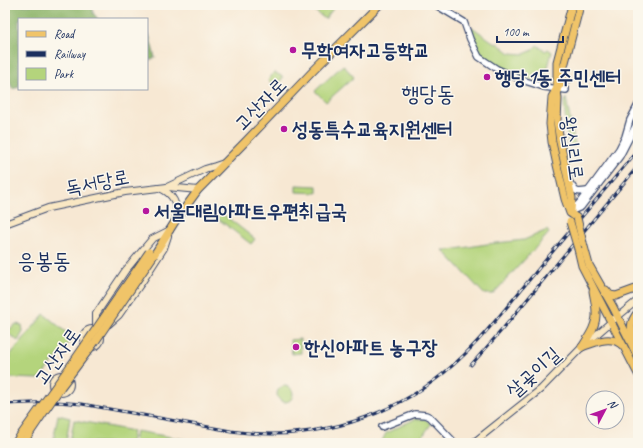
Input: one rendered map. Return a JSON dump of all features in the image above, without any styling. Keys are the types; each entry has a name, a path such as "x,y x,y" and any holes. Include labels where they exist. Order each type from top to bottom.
{"main road":[{"name":"고산자로","path":"15,443 198,190 379,5"},
{"name":"왕십리로","path":"572,5 557,62 557,121 572,198 570,222 582,266 638,374"},
{"name":"왕십리로","path":"570,212 565,199 557,165 550,124 552,97 557,88 580,5"},
{"path":"557,88 567,79"},
{"path":"167,187 205,169 225,162"},
{"name":"독서당로","path":"5,224 48,208 125,192 167,187 198,190"},
{"path":"157,188 166,190 171,195 177,210 176,220"},
{"path":"570,212 577,218 590,265 638,356"},
{"path":"98,332 94,329 88,330 84,335 84,341 88,346 95,347 99,343 101,338 98,332 96,314 128,268 152,239 170,230"},
{"path":"98,332 119,315 164,248 170,230"},
{"name":"고산자로","path":"23,443 61,387 95,342 152,254"},
{"path":"599,282 612,296 618,296 638,288"},
{"path":"593,288 601,297 605,292"},
{"path":"582,347 596,320 593,288"},
{"name":"살곶이길","path":"473,443 541,389 582,347 638,300"},
{"path":"638,312 632,320 631,329 638,356"},
{"path":"582,347 609,340 618,341 624,347"},
{"path":"65,376 88,346"}],"street":[{"path":"436,5 464,22 479,57 497,69 522,80 544,87 566,90"},
{"path":"570,212 619,149 625,137 630,120 638,105"},
{"path":"570,212 581,207 620,156 638,121"},
{"path":"569,180 575,191 587,191"},
{"path":"382,427 415,414 426,415 430,417 455,443"}],"green space":[{"path":"5,5 93,5 93,13 97,18 18,18 18,87 12,89 5,67"},
{"path":"307,5 336,5 325,19"},
{"path":"472,27 510,53 524,54 531,51 537,45 545,51 548,49 552,52 544,82 523,78 499,67 481,56 470,31"},
{"path":"148,34 155,58 151,60 148,59"},
{"path":"343,65 354,77 326,102 315,91"},
{"path":"274,72 283,77 277,87 268,81"},
{"path":"566,98 575,145 568,146 564,104"},
{"path":"296,185 317,186 317,193 296,192"},
{"path":"209,212 223,214 255,239 251,244"},
{"path":"547,230 549,233 493,294 484,294 443,250 524,240"},
{"path":"44,314 73,338 39,379 8,378 5,360 11,357 10,355"},
{"path":"16,324 22,325 23,332 18,341 6,332"},
{"name":"한신아파트 농구장","path":"300,339 301,353 292,354 290,340"},
{"path":"282,386 288,386 293,391 291,400 288,402 282,402 277,397 277,391"},
{"path":"58,415 70,418 66,443 53,442"},
{"path":"415,419 425,419 431,424 418,443 381,443 386,433"},
{"path":"74,420 133,431 131,443 70,442"},
{"path":"136,431 195,441 194,443 134,443"}],"railway":[{"path":"5,404 57,402 82,404 231,431 268,434 300,432 326,428 352,422 376,413 400,402 422,389 444,373 474,345 501,315 638,150"},
{"path":"471,365 638,166"}],"place":[{"name":"무학여자고등학교","path":"293,50"},
{"name":"행당1동 주민센터","path":"487,77"},
{"name":"성동특수교육지원센터","path":"284,129"},
{"name":"서울대림아파트우편취급국","path":"146,211"},
{"name":"한신아파트 농구장","path":"296,347"}],"district":[{"name":"행당동","path":"428,93"},
{"name":"응봉동","path":"44,260"}]}
